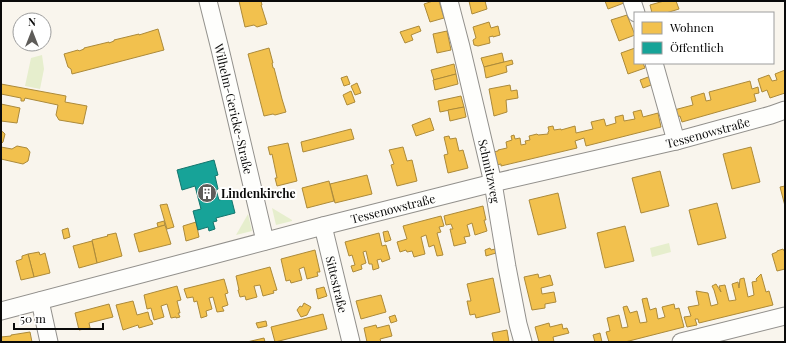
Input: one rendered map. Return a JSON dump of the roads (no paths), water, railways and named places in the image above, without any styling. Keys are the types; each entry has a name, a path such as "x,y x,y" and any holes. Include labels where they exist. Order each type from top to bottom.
{"street":[{"name":"Wilhelm-Gericke-Straße","path":"208,1 265,241"},
{"name":"Schmitzweg","path":"449,1 493,183 506,268 523,342"},
{"path":"632,1 636,12"},
{"path":"654,64 676,141"},
{"name":"Tessenowstraße","path":"1,311 265,241 493,183 676,141 785,110"},
{"name":"Sittestraße","path":"323,226 351,342"},
{"path":"40,301 50,342"},
{"path":"680,342 785,316"}],"place":[{"name":"Lindenkirche","path":"207,193"}]}
